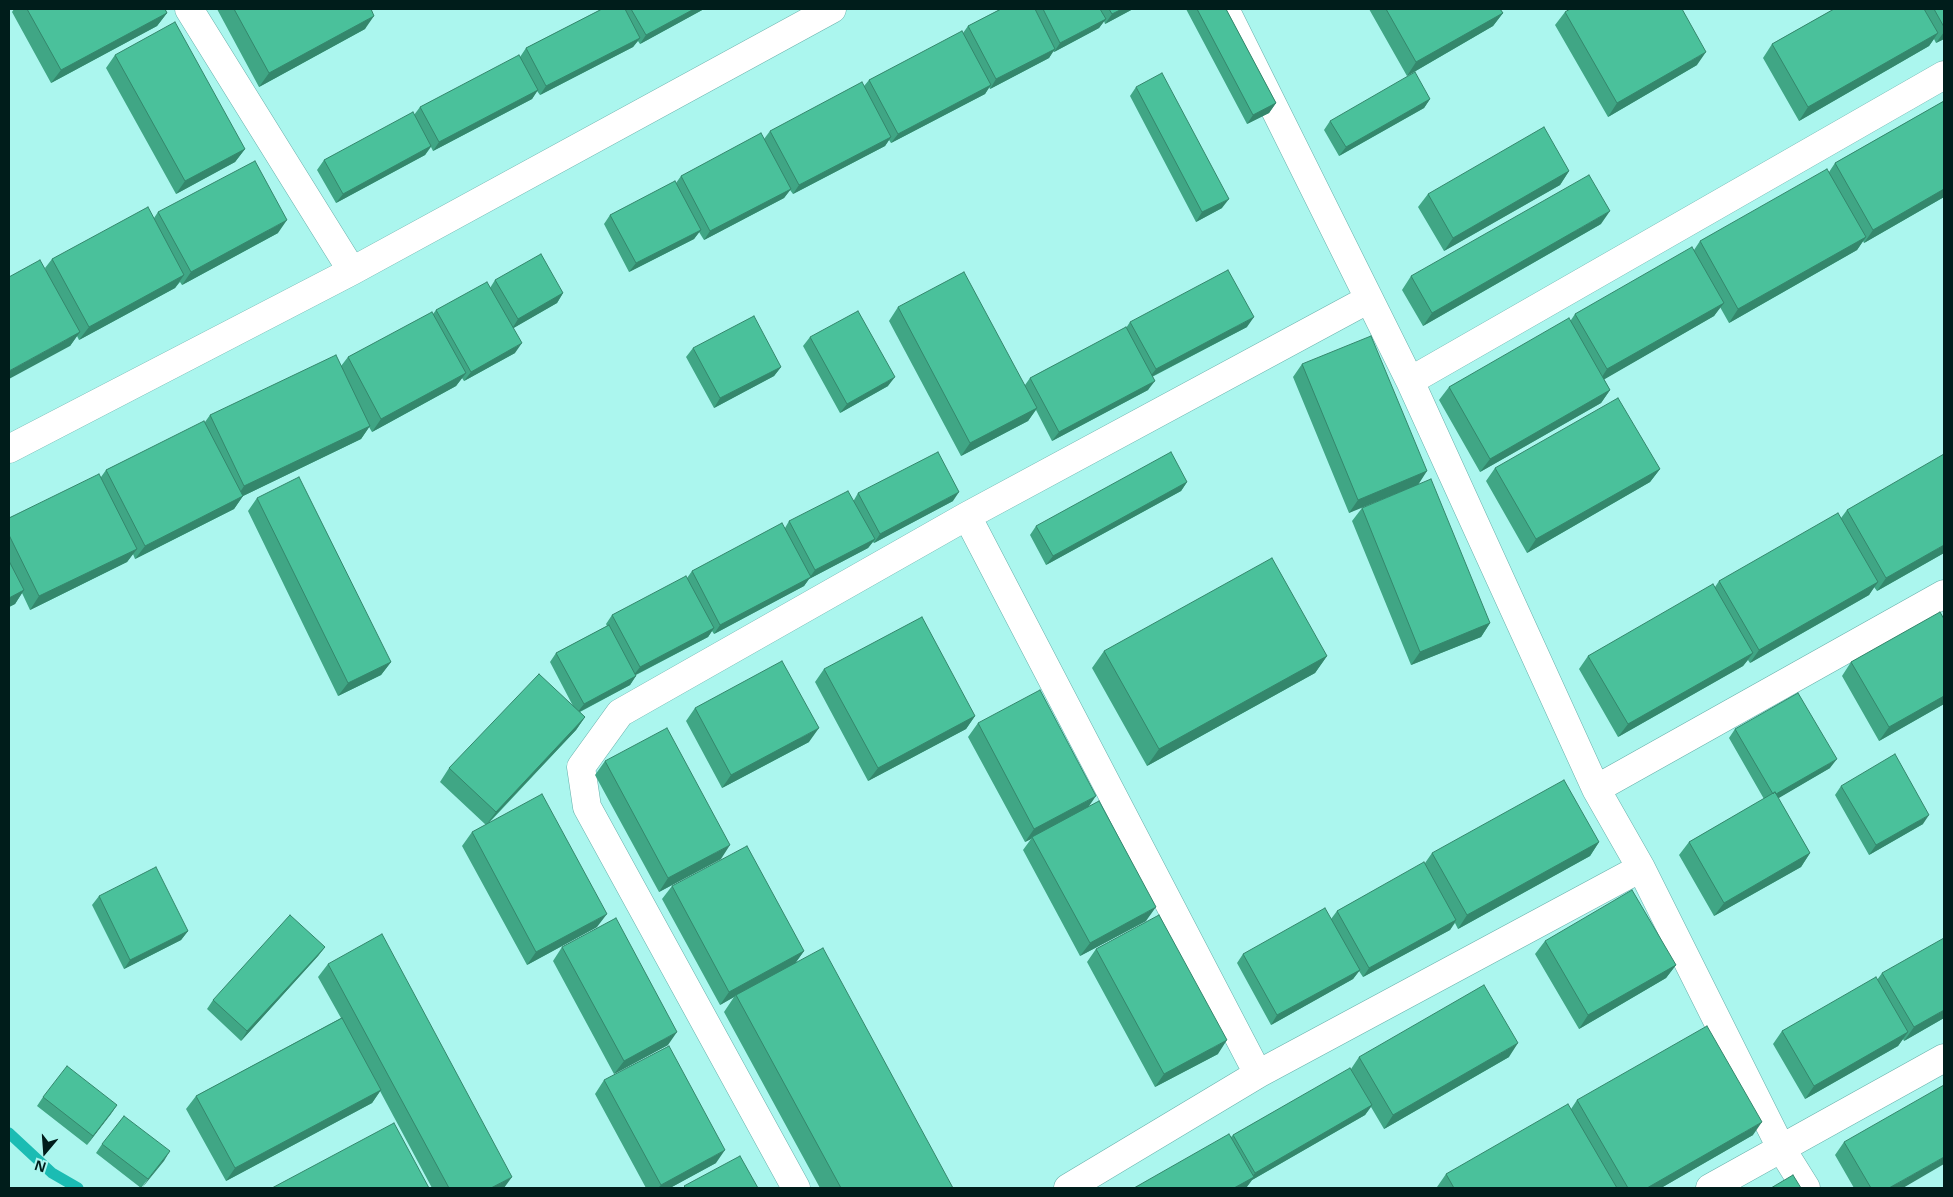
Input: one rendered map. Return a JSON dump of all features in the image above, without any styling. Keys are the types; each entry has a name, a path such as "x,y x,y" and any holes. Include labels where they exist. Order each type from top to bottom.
{"street":[{"path":"188,9 352,271"},
{"path":"9,449 352,271 832,9"},
{"path":"1225,9 1410,381 1596,789 1641,868 1781,1148 1806,1188"},
{"path":"1410,381 1944,75"},
{"path":"796,1188 586,807 581,767 620,713 967,516 1369,299"},
{"path":"967,516 1258,1074"},
{"path":"1596,789 1944,594"},
{"path":"1068,1188 1258,1074 1641,868"},
{"path":"1710,1188 1944,1058"}],"building":[{"path":"27,9 165,9 167,13 61,70"},
{"path":"234,9 371,9 374,16 269,73"},
{"path":"602,9 625,9 640,38 546,86 526,48"},
{"path":"631,9 694,9 646,35"},
{"path":"1001,9 1035,9 1055,49 996,79 968,26"},
{"path":"1043,9 1100,9 1106,19 1060,43"},
{"path":"1109,9 1122,9 1112,14"},
{"path":"1197,9 1226,9 1276,103 1253,115"},
{"path":"1386,9 1500,9 1503,13 1416,62"},
{"path":"1570,9 1682,9 1706,52 1617,103 1565,12"},
{"path":"1834,9 1924,9 1938,33 1808,107 1772,44"},
{"path":"1934,9 1944,9 1944,27"},
{"path":"175,22 245,149 185,181 115,55"},
{"path":"962,31 991,85 898,134 869,80"},
{"path":"519,55 538,90 439,142 420,107"},
{"path":"1415,72 1430,99 1346,147 1330,121"},
{"path":"1162,73 1229,199 1202,212 1136,87"},
{"path":"862,82 891,137 799,185 770,131"},
{"path":"1944,101 1944,189 1873,230 1835,163"},
{"path":"413,112 431,146 343,194 324,160"},
{"path":"1544,127 1569,171 1453,238 1428,194"},
{"path":"761,133 791,189 710,231 681,176"},
{"path":"255,161 287,220 191,272 158,212"},
{"path":"1827,169 1866,237 1738,309 1700,241"},
{"path":"1589,175 1610,211 1432,313 1411,276"},
{"path":"675,181 701,230 636,263 610,215"},
{"path":"148,207 184,275 89,327 52,259"},
{"path":"1692,247 1724,303 1607,369 1575,314"},
{"path":"541,254 563,293 518,319 495,280"},
{"path":"40,260 80,332 9,371 9,277"},
{"path":"1228,270 1254,317 1156,369 1130,322"},
{"path":"964,272 1037,408 970,443 898,307"},
{"path":"487,282 522,343 471,372 436,310"},
{"path":"858,311 895,377 847,404 810,337"},
{"path":"432,312 466,373 381,419 348,357"},
{"path":"754,316 781,367 720,398 693,348"},
{"path":"1569,318 1610,390 1490,459 1449,387"},
{"path":"1126,327 1155,381 1059,432 1030,378"},
{"path":"1371,336 1427,471 1358,500 1302,364"},
{"path":"336,355 370,426 244,486 210,415"},
{"path":"1618,398 1660,469 1536,539 1495,468"},
{"path":"204,421 243,496 145,546 106,470"},
{"path":"938,452 959,492 880,534 858,493"},
{"path":"1171,452 1187,482 1053,556 1036,526"},
{"path":"1944,454 1944,545 1886,578 1847,510"},
{"path":"99,474 137,549 39,596 9,535 9,518"},
{"path":"299,477 391,662 348,683 257,498"},
{"path":"1431,479 1490,623 1420,652 1362,508"},
{"path":"848,491 875,539 815,570 789,521"},
{"path":"1838,513 1878,582 1759,650 1719,581"},
{"path":"782,523 811,577 720,625 692,571"},
{"path":"1272,558 1327,656 1159,749 1104,651"},
{"path":"9,561 24,590 9,598"},
{"path":"686,576 714,628 640,667 612,615"},
{"path":"1713,584 1753,653 1628,724 1588,656"},
{"path":"1940,612 1944,619 1944,696 1889,727 1851,662"},
{"path":"922,617 975,716 878,768 824,669"},
{"path":"609,625 636,676 584,704 556,653"},
{"path":"782,661 819,728 731,775 695,708"},
{"path":"539,674 585,717 496,812 449,768"},
{"path":"1040,690 1096,796 1034,829 978,723"},
{"path":"1798,693 1837,759 1773,794 1735,729"},
{"path":"667,728 730,845 668,878 605,761"},
{"path":"1895,754 1929,815 1876,845 1841,786"},
{"path":"1564,780 1599,842 1467,915 1432,853"},
{"path":"1775,792 1810,853 1724,903 1689,842"},
{"path":"542,794 607,914 536,952 472,832"},
{"path":"1099,801 1156,907 1090,943 1032,837"},
{"path":"747,846 804,951 729,992 672,886"},
{"path":"1424,862 1456,920 1369,968 1337,911"},
{"path":"156,867 188,931 130,960 99,896"},
{"path":"1632,890 1676,965 1588,1015 1545,941"},
{"path":"1325,908 1360,970 1277,1015 1243,954"},
{"path":"290,915 325,947 247,1031 213,1000"},
{"path":"1159,915 1227,1040 1164,1074 1096,949"},
{"path":"616,918 677,1032 624,1061 562,947"},
{"path":"382,934 512,1177 491,1188 449,1188 328,964"},
{"path":"1944,938 1944,1010 1914,1027 1882,973"},
{"path":"823,948 953,1188 841,1188 736,995"},
{"path":"1876,977 1908,1032 1814,1086 1782,1031"},
{"path":"1484,985 1518,1043 1393,1115 1359,1057"},
{"path":"342,1018 381,1090 235,1168 196,1096"},
{"path":"1707,1026 1762,1122 1647,1188 1628,1188 1577,1100"},
{"path":"669,1046 725,1150 661,1185 604,1080"},
{"path":"67,1066 117,1105 93,1136 43,1097"},
{"path":"1350,1068 1372,1105 1255,1173 1233,1135"},
{"path":"1944,1085 1944,1157 1889,1188 1871,1188 1844,1142"},
{"path":"1568,1104 1617,1188 1454,1188 1446,1174"},
{"path":"124,1116 170,1151 148,1179 102,1144"},
{"path":"394,1123 429,1188 272,1188"},
{"path":"1229,1134 1254,1177 1234,1188 1134,1188"},
{"path":"740,1156 758,1188 686,1188 684,1186"},
{"path":"1793,1175 1801,1188 1771,1188"}],"waterway":[{"path":"9,1133 52,1173 78,1188"}]}
